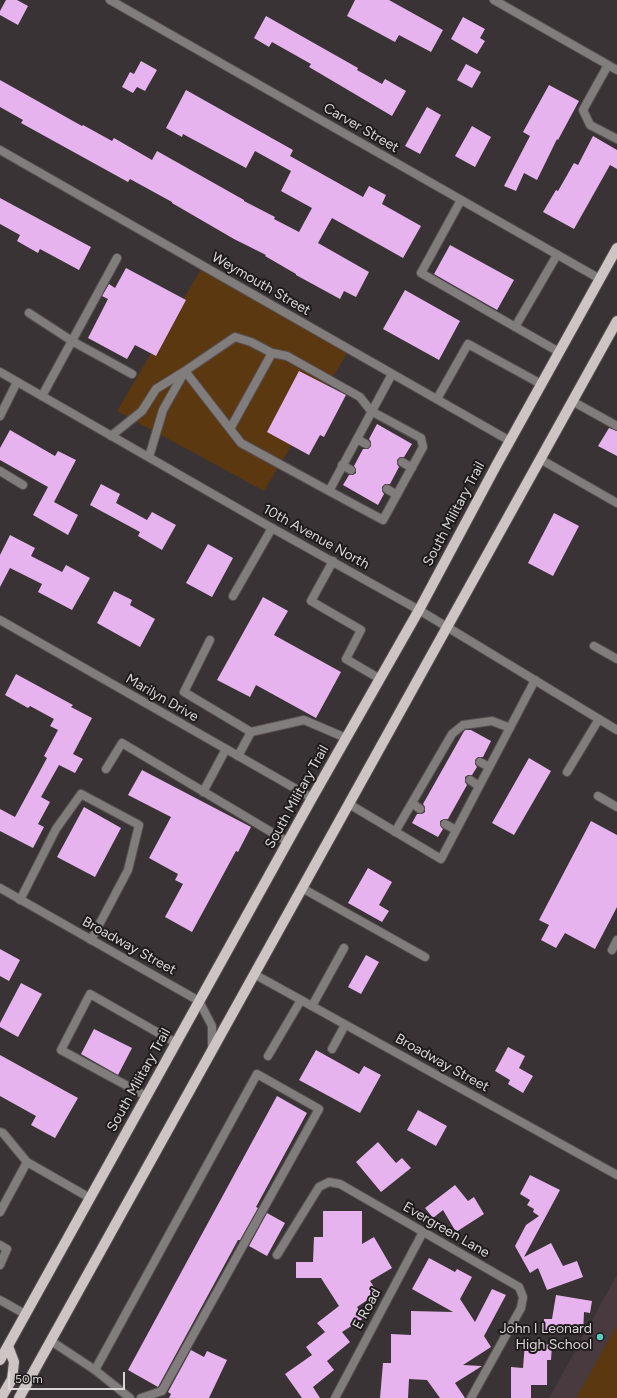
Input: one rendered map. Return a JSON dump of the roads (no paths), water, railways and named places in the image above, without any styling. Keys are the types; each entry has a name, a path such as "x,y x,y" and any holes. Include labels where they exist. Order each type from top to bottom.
{"main road":[{"name":"South Military Trail","path":"0,1360 312,798 419,610 541,384 617,248"},
{"path":"19,1398 617,321"},
{"path":"1,1398 12,1379 14,1362 8,1346"}],"street":[{"name":"Carver Street","path":"110,0 600,279"},
{"path":"494,0 617,70"},
{"path":"608,65 583,110 590,125 617,139"},
{"name":"Weymouth Street","path":"0,150 510,441"},
{"path":"461,200 421,273 559,352"},
{"path":"515,327 557,255"},
{"path":"42,396 118,258"},
{"path":"29,313 72,341 132,374"},
{"path":"111,436 142,411 156,389 235,337 251,342 272,353 287,356 360,396 371,412 421,438 422,447 383,520 241,443 185,371"},
{"path":"437,399 468,344 541,384"},
{"path":"230,429 272,353"},
{"path":"149,457 163,410 185,371"},
{"name":"10th Avenue North","path":"0,372 272,528 333,560 419,610 617,730"},
{"path":"329,491 392,374"},
{"path":"0,416 17,382"},
{"path":"572,401 617,426"},
{"path":"357,438 366,444"},
{"path":"540,459 616,500"},
{"path":"402,462 412,468"},
{"path":"342,465 351,470"},
{"path":"0,471 23,485"},
{"path":"387,490 397,495"},
{"path":"233,596 272,528"},
{"path":"333,560 311,602 361,630 346,659 380,679"},
{"name":"Marilyn Drive","path":"0,620 312,798"},
{"path":"210,640 184,692 251,732 304,720 346,738"},
{"path":"594,646 617,659"},
{"path":"349,804 441,859 535,680"},
{"path":"567,772 599,719"},
{"path":"395,832 437,760 451,745 452,734 463,725 492,721 510,728"},
{"path":"238,756 251,732"},
{"path":"106,769 122,743 288,842"},
{"path":"204,792 226,749"},
{"path":"437,760 444,765"},
{"path":"480,762 489,767"},
{"path":"470,780 479,786"},
{"path":"20,900 56,829 80,794 139,825 128,870 91,940"},
{"path":"598,796 617,807"},
{"path":"412,803 420,809"},
{"path":"445,824 456,830"},
{"name":"Broadway Street","path":"0,888 199,1001"},
{"path":"302,888 425,957"},
{"path":"612,950 617,940"},
{"path":"312,1006 344,948"},
{"name":"Broadway Street","path":"254,974 617,1175"},
{"path":"146,1096 61,1050 90,994 176,1043"},
{"path":"268,1056 301,1000"},
{"path":"199,1001 212,1026 212,1051"},
{"path":"332,1049 345,1024"},
{"path":"94,1370 257,1074 318,1109 162,1391 141,1398"},
{"path":"0,1132 3,1133 27,1162 90,1198"},
{"path":"0,1212 27,1162"},
{"name":"Evergreen Lane","path":"277,1255 319,1186 329,1182 340,1184 519,1287 523,1297 521,1308 471,1398"},
{"name":"E Road","path":"335,1398 423,1232"},
{"path":"0,1245 7,1249 0,1265"},
{"path":"0,1300 25,1314"},
{"path":"51,1341 94,1370 130,1398"}],"place":[{"name":"John I Leonard High School","path":"600,1337"}]}
